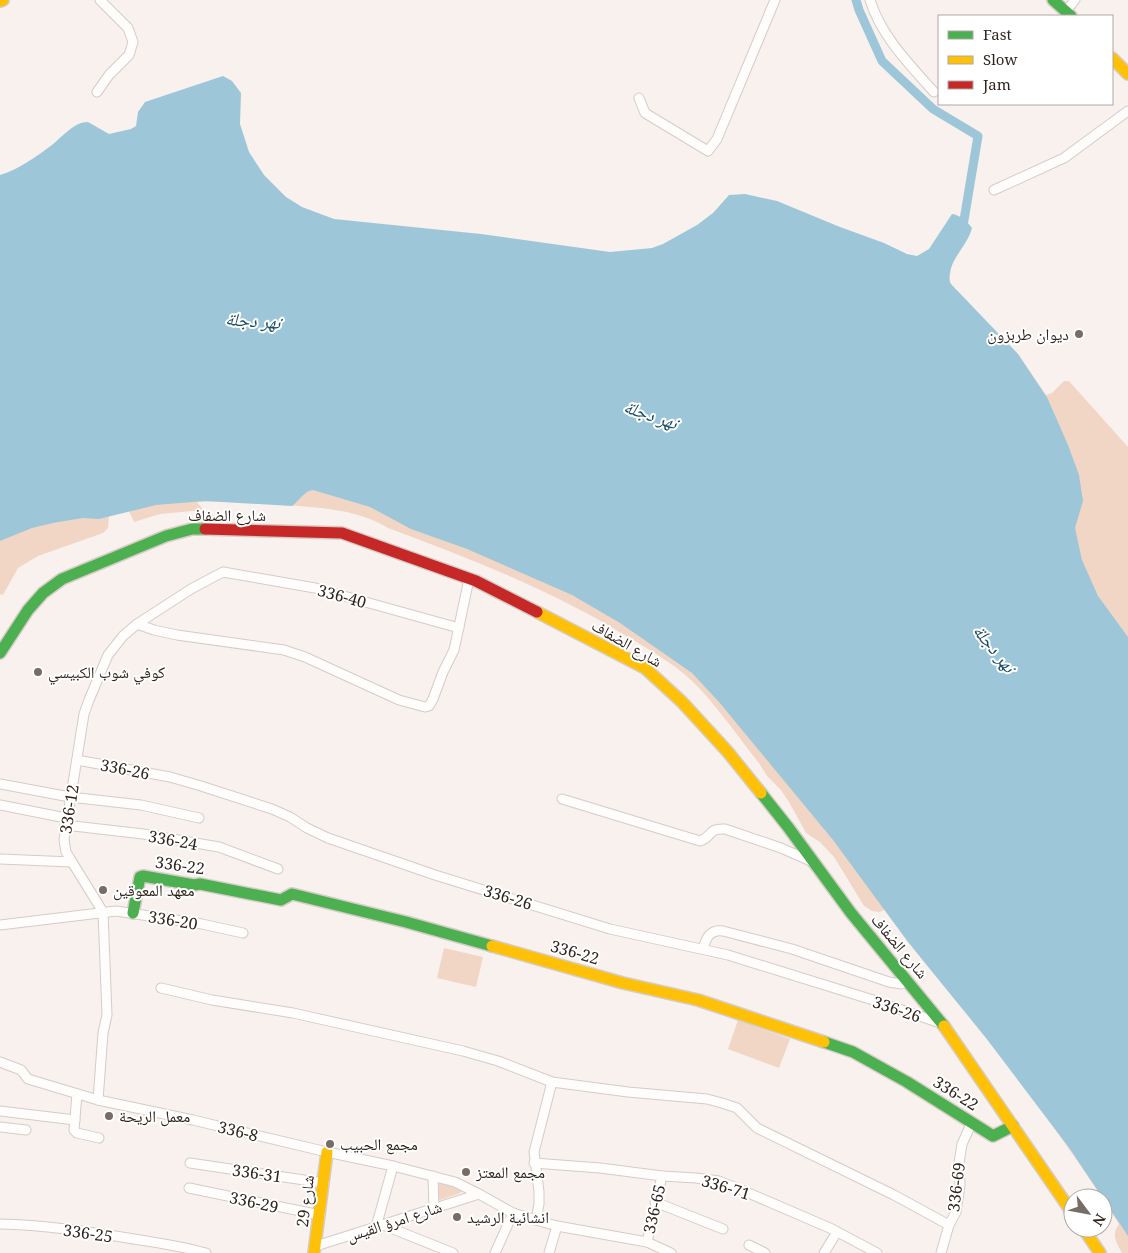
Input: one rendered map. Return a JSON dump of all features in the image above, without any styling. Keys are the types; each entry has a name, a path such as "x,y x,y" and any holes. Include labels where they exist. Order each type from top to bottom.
{"street":[{"path":"97,92 109,75 129,55 132,42 128,28 100,0"},
{"path":"639,98 645,113 708,151 717,139 775,0"},
{"path":"870,0 874,14 903,58 934,92"},
{"path":"1053,0 1069,14 1074,0"},
{"path":"1113,59 1128,74"},
{"path":"994,190 1064,158 1128,111"},
{"name":"شارع الضفاف","path":"0,653 28,610 43,593 62,579 166,536 192,529 342,534 469,579 497,591 645,668 682,702 727,751 851,912 966,1054 1063,1199"},
{"name":"336-12","path":"98,1100 103,1033 107,1015 102,912 64,846 66,821 81,726 88,700 108,655 116,644 137,624 191,589 223,572"},
{"name":"336-40","path":"223,572 314,588 459,628"},
{"path":"137,624 177,635 284,650 297,654 399,700 425,707 429,706 432,701 443,672 453,654 469,579"},
{"name":"336-26","path":"77,760 161,775 201,786 272,809 328,838 443,877 610,929 728,955 943,1024"},
{"path":"0,784 70,797 141,805 199,818"},
{"path":"562,799 700,841 718,828 725,829 781,848 815,863"},
{"name":"336-24","path":"0,805 66,821 218,847 278,869"},
{"path":"0,859 72,862"},
{"name":"336-22","path":"132,913 138,882 140,877 143,876 194,885 200,884 281,900 292,894 397,920 623,983 698,1000 853,1052 907,1082 993,1136 1013,1126"},
{"name":"336-20","path":"0,925 116,911 243,933"},
{"path":"703,950 708,936 718,930 792,949 889,982 901,984 908,982"},
{"path":"161,988 212,1000 293,1013 463,1051 498,1061 552,1082 628,1092 707,1099 722,1103 737,1108 757,1128 894,1195 949,1225"},
{"name":"336-8","path":"0,1062 21,1070 28,1080 98,1100 393,1166 454,1182 480,1194"},
{"path":"536,1220 539,1192 534,1152 552,1082"},
{"path":"77,1094 74,1130 76,1133 99,1138"},
{"path":"0,1111 75,1120"},
{"name":"336-69","path":"942,1253 949,1225 956,1212 960,1185 959,1163 962,1144 972,1122"},
{"path":"0,1127 26,1130"},
{"name":"شارع 29","path":"315,1250 327,1152"},
{"name":"336-31","path":"190,1163 324,1183"},
{"name":"336-71","path":"534,1163 718,1181 837,1232 877,1253"},
{"path":"393,1166 379,1226 453,1253"},
{"path":"433,1176 434,1208"},
{"name":"336-65","path":"646,1242 662,1176"},
{"name":"336-29","path":"189,1188 320,1215"},
{"path":"480,1194 513,1213 557,1226 646,1242 666,1252"},
{"name":"شارع امرؤ القيس","path":"315,1250 379,1226 480,1194"},
{"path":"655,1202 723,1229"},
{"path":"495,1253 513,1213"},
{"name":"336-25","path":"0,1224 34,1225 107,1235 206,1253"},
{"path":"549,1253 557,1226"},
{"path":"824,1253 837,1232"},
{"path":"1090,1238 1100,1253"},
{"path":"749,1245 765,1253"}],"shaded area":[{"path":"952,264 949,279 953,288 1018,354 1046,395 1052,393 1064,381 1069,381 1128,447 1128,648 1081,574 1055,415 1048,399 949,289 946,277"},
{"path":"311,485 438,528 674,644 1128,1159 1128,1253 1122,1253 1115,1238 1115,1232 1119,1224 1113,1214 1113,1188 1096,1188 1005,1061 922,959 885,910 879,912 872,911 864,906 834,857 820,842 806,833 781,790 767,776 727,721 692,681 678,669 604,623 544,592 482,564 351,513 312,507 208,501 197,502 203,510 160,514 134,522 127,507 132,490 304,493 310,490"},
{"path":"109,516 108,528 103,533 38,556 18,568 3,595 0,594 0,531 34,518"},
{"path":"444,948 483,957 476,987 437,978"},
{"path":"738,1020 790,1039 779,1068 728,1049"},
{"path":"439,1183 461,1187 463,1190 460,1193 440,1200 438,1198"}],"water":[{"name":"نهر دجلة","path":"223,76 232,81 241,93 240,124 249,152 264,175 286,197 302,207 334,219 481,234 610,252 652,248 663,244 697,225 713,213 729,195 745,194 777,201 884,243 907,254 917,256 929,249 952,214 961,217 970,225 972,228 966,242 951,268 950,283 1018,354 1048,399 1079,475 1083,501 1075,528 1082,560 1098,596 1128,637 1128,1236 1113,1214 1113,1188 1096,1188 1070,1149 986,1038 908,942 833,840 719,702 692,673 620,623 572,595 467,549 411,529 370,507 313,490 304,494 292,506 205,501 156,505 99,519 83,518 53,523 32,528 0,541 0,175 14,170 34,158 78,124 88,122 109,134 131,129 136,126 138,112 145,102"}],"waterway":[{"path":"856,0 882,61 933,109 978,136 964,220 960,230"}],"traffic: fast":[{"path":"1053,0 1070,15"},
{"path":"0,653 28,610 43,593 62,579 166,536 192,529 205,529"},
{"path":"761,793 851,913 944,1026"},
{"path":"133,913 140,877 143,876 194,885 200,884 281,900 292,894 406,922 492,946"},
{"path":"824,1042 853,1052 907,1082 993,1136 1013,1126"}],"traffic: slow":[{"path":"1113,59 1128,74"},
{"path":"537,612 645,668 682,702 727,751 761,793"},
{"path":"492,946 623,983 698,1000 824,1042"},
{"path":"944,1026 1063,1199"},
{"path":"314,1253 327,1152"},
{"path":"1090,1238 1100,1253"}],"traffic: jam":[{"path":"205,529 342,533 476,581 537,612"}],"place":[{"name":"ديوان طربزون","path":"1079,334"},
{"name":"كوفي شوب الكبيسي","path":"38,672"},
{"name":"معهد المعوقين","path":"103,890"},
{"name":"معمل الريحة","path":"109,1116"},
{"name":"مجمع الحبيب","path":"330,1144"},
{"name":"مجمع المعتز","path":"466,1172"},
{"name":"انشائية الرشيد","path":"457,1217"}]}
